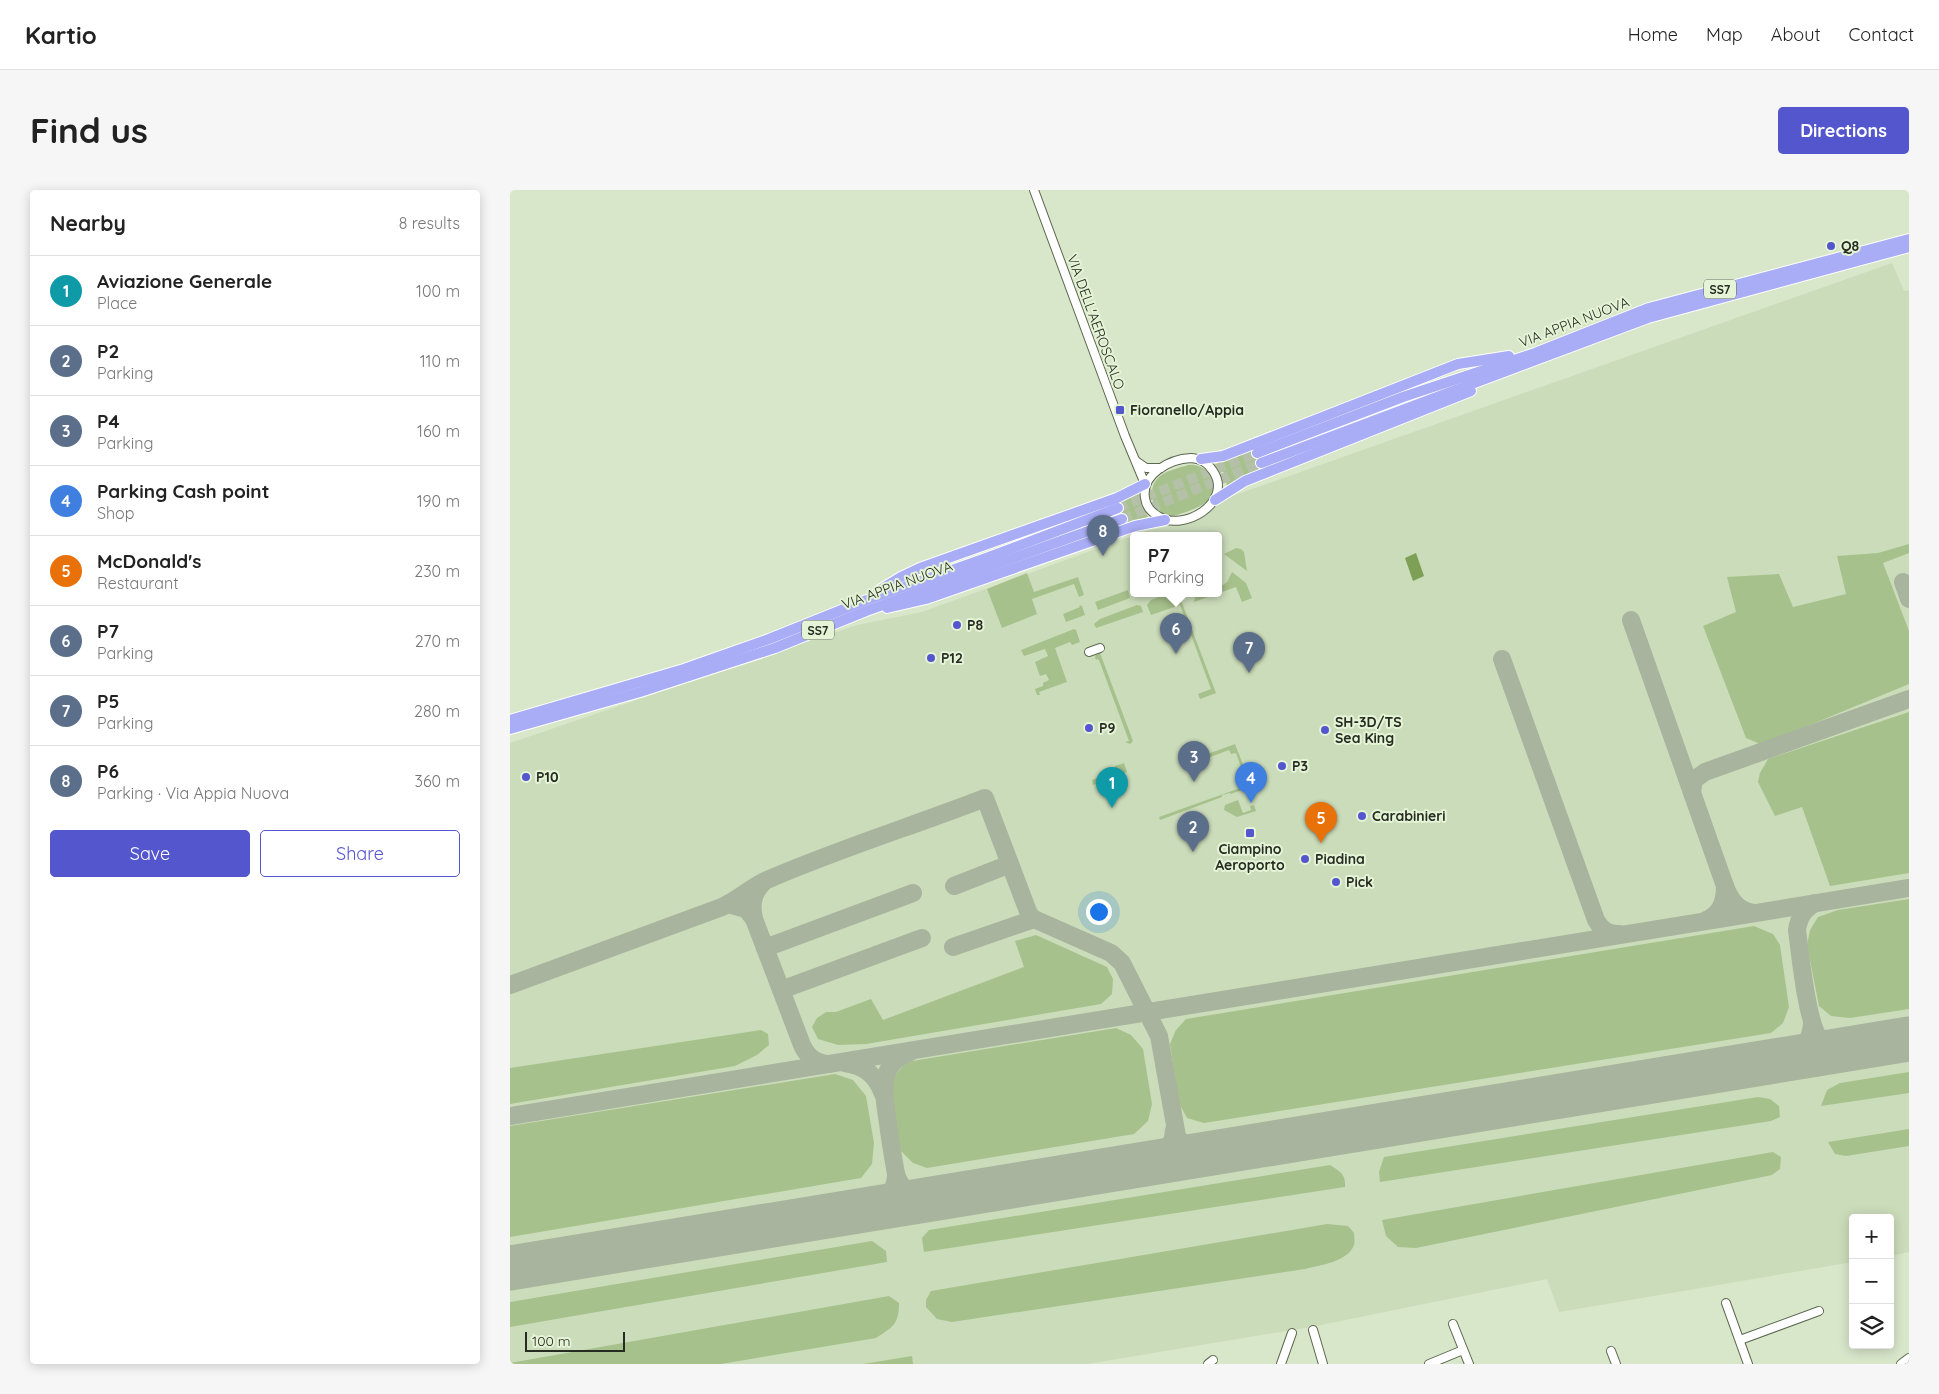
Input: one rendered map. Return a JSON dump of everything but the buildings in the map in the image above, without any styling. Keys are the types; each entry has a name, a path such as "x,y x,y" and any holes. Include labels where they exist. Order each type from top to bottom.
{"main road":[{"name":"VIA APPIA NUOVA","path":"1532,357 1649,308 1909,239"},
{"name":"VIA APPIA NUOVA","path":"1259,458 1532,357 1648,318 1891,252 1909,249"},
{"path":"1201,459 1223,456 1458,364 1532,357"},
{"path":"1215,500 1245,481 1484,386 1532,357"},
{"path":"865,606 901,577 915,570 1118,498 1145,484"},
{"name":"VIA APPIA NUOVA","path":"510,720 684,669 1120,514"},
{"path":"865,606 902,606 923,600 1135,526 1165,520"},
{"name":"VIA APPIA NUOVA","path":"510,729 640,692 775,648 865,606"}],"street":[{"name":"VIA DELL'AEROSCALO","path":"1037,191 1134,459 1145,484"},
{"path":"1186,458 1201,459 1211,468 1217,478 1218,491 1211,505 1201,513 1181,520 1165,520 1155,515 1148,506 1145,496 1145,484 1154,473 1161,468 1186,458"},
{"path":"1134,459 1146,468 1161,468"},
{"path":"1089,652 1100,648"},
{"path":"1726,1303 1748,1364"},
{"path":"1740,1340 1819,1311"},
{"path":"1453,1324 1469,1364"},
{"path":"1314,1330 1323,1364"},
{"path":"1281,1364 1292,1333"},
{"path":"1428,1364 1463,1350"},
{"path":"1611,1351 1616,1364"},
{"path":"1901,1364 1909,1358"}],"shaded area":[{"path":"1892,263 1904,291 1909,290 1909,1252 1894,1255 1894,1214 1849,1214 1849,1263 1559,1312 1547,1279 1316,1326 1087,1364 510,1364 510,743 857,625 922,612 1130,536 1130,597 1222,597 1222,532 1143,532 1191,522 1224,499"},
{"path":"1254,449 1263,469 1227,486 1224,473 1217,462"},
{"path":"1188,465 1201,467 1206,471 1213,481 1212,494 1205,503 1194,509 1177,515 1170,516 1164,514 1158,510 1152,498 1153,485 1163,474"},
{"path":"1138,494 1142,507 1148,517 1126,524 1118,503"},
{"path":"1909,544 1909,553 1883,563 1909,631 1909,684 1776,739 1760,744 1746,738 1703,626 1736,612 1727,577 1779,574 1793,607 1846,594 1837,556 1878,553"},
{"path":"1236,548 1244,552 1247,571 1224,554"},
{"path":"1416,553 1424,576 1413,581 1405,558"},
{"path":"1232,572 1246,583 1252,598 1242,602 1236,587 1222,592 1222,586 1227,582"},
{"path":"1027,573 1034,592 1078,577 1084,595 1079,597 1074,584 1032,599 1037,614 1002,628 987,589"},
{"path":"1128,590 1130,598 1098,610 1095,602"},
{"path":"1159,597 1180,597 1216,693 1200,699 1198,694 1211,689 1180,605 1151,615 1147,605 1151,600"},
{"path":"1195,597 1208,597 1194,602"},
{"path":"1079,605 1082,606 1085,615 1066,622 1063,614 1080,607"},
{"path":"1137,605 1141,606 1143,612 1096,628 1094,624 1100,619"},
{"path":"1074,629 1080,642 1072,645 1070,642 1055,648 1067,682 1039,692 1040,695 1037,695 1035,689 1043,686 1043,683 1049,680 1046,674 1040,676 1035,662 1048,656 1045,649 1024,656 1021,650"},
{"path":"1096,653 1100,653 1133,741 1130,744 1125,742 1129,741 1099,660 1095,659"},
{"path":"1909,712 1909,873 1830,886 1802,807 1775,816 1758,782 1760,773 1768,759"},
{"path":"1235,744 1251,785 1247,788 1236,753 1231,754 1229,750 1205,759 1205,755"},
{"path":"1124,763 1127,772 1093,785 1092,780 1116,771 1115,766"},
{"path":"1243,787 1244,789 1222,795 1222,797 1160,820 1159,817"},
{"path":"1238,800 1243,813 1251,810 1250,806 1254,805 1256,811 1237,817 1224,810 1225,805"},
{"path":"1909,899 1909,1009 1850,1018 1831,1016 1819,1006 1807,945 1810,930 1818,917 1838,910"},
{"path":"1754,926 1773,934 1780,945 1789,1007 1783,1023 1771,1033 1204,1123 1187,1118 1179,1103 1170,1044 1176,1030 1186,1019"},
{"path":"1036,935 1107,967 1113,979 1112,994 1101,1004 866,1044 838,1045 818,1039 812,1027 817,1018 826,1012 836,1012 871,999 883,1020 1024,967 1015,941"},
{"path":"1116,1028 1131,1035 1143,1049 1152,1104 1148,1121 1134,1134 927,1168 913,1163 901,1151 889,1095 895,1076 906,1062"},
{"path":"761,1030 768,1034 769,1045 757,1055 735,1066 510,1104 510,1068"},
{"path":"1909,1072 1909,1093 1821,1106 1827,1090 1840,1083"},
{"path":"835,1074 853,1080 866,1096 874,1143 872,1164 861,1178 510,1237 510,1126"},
{"path":"1758,1097 1770,1099 1779,1106 1780,1117 1771,1121 1380,1182 1379,1172 1384,1157"},
{"path":"1909,1129 1909,1146 1846,1156 1835,1154 1828,1142"},
{"path":"1773,1152 1781,1157 1780,1169 1772,1175 1416,1248 1398,1247 1386,1236 1382,1220"},
{"path":"1330,1165 1342,1174 1345,1179 1345,1187 924,1252 922,1238 929,1230"},
{"path":"1327,1224 1348,1226 1354,1233 1354,1245 1351,1251 1340,1259 1305,1269 952,1322 937,1319 926,1307 926,1300 931,1291"},
{"path":"872,1241 886,1251 887,1262 510,1327 510,1302"},
{"path":"889,1296 899,1303 898,1316 891,1328 876,1338 721,1364 510,1364 510,1363"},
{"path":"912,1356 913,1364 863,1364"}],"taxiway":[{"path":"1903,582 1909,599"},
{"path":"1631,620 1725,886"},
{"path":"1502,659 1596,920 1605,931 1611,934 1619,934"},
{"path":"1692,792 1694,780 1705,772 1909,699"},
{"path":"510,985 722,907 761,883 794,869 985,798 1029,914 1034,919 1111,953 1122,963 1159,1036 1177,1136 1184,1145 1192,1150 1213,1153"},
{"path":"954,886 1010,864"},
{"path":"728,904 746,909 754,919 753,900 763,883"},
{"path":"1706,920 1719,911 1724,897 1725,886 1739,908 1754,913"},
{"path":"510,1116 1909,888"},
{"path":"765,948 913,893"},
{"path":"1815,903 1803,914 1797,930 1805,988 1815,1031 1824,1043 1840,1050"},
{"path":"754,919 806,1053 820,1063 829,1064"},
{"path":"953,947 1034,919"},
{"path":"781,990 922,938"},
{"path":"1788,1058 1798,1052 1808,1041 1812,1024"},
{"path":"910,1052 899,1058 887,1073 884,1092 885,1102 898,1180 905,1189 914,1195 931,1199"},
{"path":"845,1063 858,1066 869,1072 883,1094"},
{"path":"1142,1164 1165,1153 1171,1143 1174,1130"},
{"path":"869,1209 880,1204 889,1196 894,1186 896,1174"}],"runway":[{"path":"510,1268 1909,1039"}],"tunnel":[{"path":"1118,508 1257,453"},
{"path":"1122,519 1261,463"}],"place":[{"name":"Q8","path":"1831,246"},
{"name":"Fioranello/Appia","path":"1120,410"},
{"name":"P6","path":"1103,556"},
{"name":"P8","path":"957,625"},
{"name":"P7","path":"1176,654"},
{"name":"P12","path":"931,658"},
{"name":"P5","path":"1249,673"},
{"name":"P9","path":"1089,728"},
{"name":"SH-3D/TS Sea King","path":"1325,730"},
{"name":"P3","path":"1282,766"},
{"name":"P10","path":"526,777"},
{"name":"P4","path":"1194,782"},
{"name":"Parking Cash point","path":"1251,803"},
{"name":"Aviazione Generale","path":"1112,808"},
{"name":"Carabinieri","path":"1362,816"},
{"name":"Ciampino Aeroporto","path":"1250,833"},
{"name":"McDonald's","path":"1321,843"},
{"name":"P2","path":"1193,852"},
{"name":"Piadina","path":"1305,859"},
{"name":"Pick","path":"1336,882"}]}
